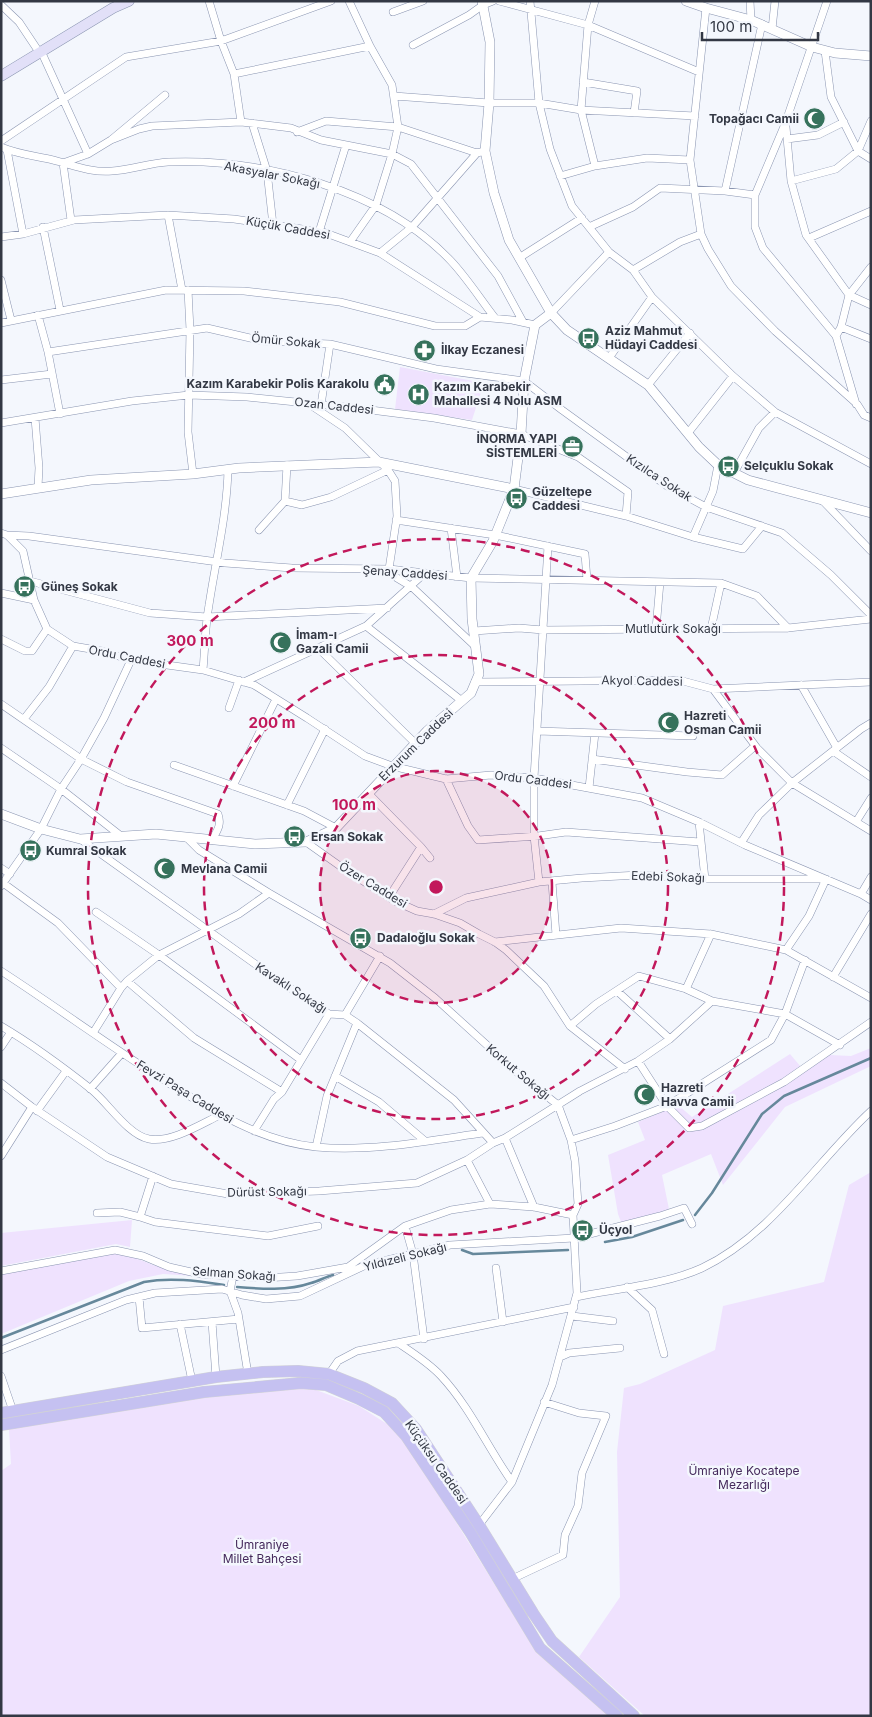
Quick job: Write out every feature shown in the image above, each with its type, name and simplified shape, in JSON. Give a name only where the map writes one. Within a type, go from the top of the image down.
[{"type":"main road","points":[[1,76],[40,51],[128,1]]},
{"type":"main road","name":"Küçüksu Caddesi","points":[[1,1425],[10,1415],[216,1377],[298,1371],[329,1374],[364,1388],[392,1403],[416,1429],[479,1525],[532,1613],[552,1641],[634,1716]]},
{"type":"main road","name":"Küçüksu Caddesi","points":[[10,1415],[204,1392],[300,1383],[326,1385],[359,1399],[384,1412],[406,1436],[470,1532],[540,1648],[617,1716]]},
{"type":"main road","points":[[470,1532],[479,1525]]},
{"type":"street","points":[[209,1],[220,41],[234,74],[241,122]]},
{"type":"street","points":[[1,141],[126,57],[220,41],[331,1]]},
{"type":"street","points":[[349,1],[370,46],[392,85],[398,127],[392,154],[376,205],[350,242]]},
{"type":"street","points":[[392,12],[423,1]]},
{"type":"street","points":[[413,45],[469,15],[483,3],[493,1]]},
{"type":"street","points":[[499,1],[530,5],[588,25],[699,72]]},
{"type":"street","points":[[595,1],[588,25],[581,110],[595,166]]},
{"type":"street","points":[[686,1],[762,24],[812,47],[835,53],[871,56]]},
{"type":"street","points":[[750,1],[751,20]]},
{"type":"street","points":[[772,29],[775,1]]},
{"type":"street","points":[[827,1],[785,124],[755,195],[755,227],[764,248],[836,336],[856,404]]},
{"type":"street","points":[[483,3],[490,42],[489,103],[481,152],[509,240],[551,313],[566,330],[648,385],[699,448],[718,465],[748,480],[871,513]]},
{"type":"street","points":[[530,5],[539,103],[550,149],[572,206],[609,252],[633,270],[652,297],[733,376],[775,412],[871,464]]},
{"type":"street","points":[[1,6],[19,22],[40,51],[88,154]]},
{"type":"street","points":[[706,8],[690,160],[701,234],[731,286],[775,331],[856,404],[864,416],[871,418]]},
{"type":"street","points":[[725,191],[762,24]]},
{"type":"street","points":[[234,74],[370,46]]},
{"type":"street","points":[[825,50],[831,97],[858,151],[871,159]]},
{"type":"street","points":[[583,82],[637,91],[634,113]]},
{"type":"street","points":[[111,140],[165,95]]},
{"type":"street","points":[[394,96],[489,103],[539,103],[581,110],[695,116]]},
{"type":"street","points":[[297,132],[326,121],[398,127],[481,152]]},
{"type":"street","points":[[791,181],[836,169],[858,151],[871,121]]},
{"type":"street","points":[[71,220],[63,163],[88,154],[111,140],[139,128],[241,122],[291,128],[321,140],[392,154],[411,164],[498,276],[523,322]]},
{"type":"street","points":[[787,139],[818,135],[844,122]]},
{"type":"street","points":[[252,123],[267,171],[274,225]]},
{"type":"street","points":[[785,124],[791,181],[806,235],[849,295],[871,305]]},
{"type":"street","points":[[319,232],[346,145]]},
{"type":"street","points":[[4,148],[23,234]]},
{"type":"street","name":"Akasyalar Sokağı","points":[[4,148],[96,172],[166,162],[195,162],[245,167],[312,180],[376,205],[412,227],[452,261],[495,318]]},
{"type":"street","points":[[380,253],[412,227],[437,197],[481,152]]},
{"type":"street","points":[[560,176],[595,166],[647,158],[690,160]]},
{"type":"street","points":[[589,228],[634,207],[660,188],[725,191],[755,195]]},
{"type":"street","points":[[809,238],[871,211]]},
{"type":"street","points":[[168,215],[184,290],[190,330],[188,432],[193,474]]},
{"type":"street","name":"Küçük Caddesi","points":[[1,237],[23,234],[71,220],[168,215],[234,219],[319,232],[380,253],[480,317],[535,324]]},
{"type":"street","points":[[518,258],[582,218]]},
{"type":"street","points":[[44,227],[60,310]]},
{"type":"street","points":[[633,270],[680,242],[701,234]]},
{"type":"street","points":[[471,578],[495,535],[514,489],[521,434],[524,381],[535,324],[551,313],[609,252]]},
{"type":"street","points":[[836,336],[841,327],[849,295],[871,268]]},
{"type":"street","points":[[1,280],[11,320]]},
{"type":"street","points":[[1,322],[166,290],[244,292],[340,302],[435,326],[465,326],[480,317]]},
{"type":"street","points":[[609,358],[652,297]]},
{"type":"street","points":[[38,315],[48,352],[60,414]]},
{"type":"street","points":[[841,327],[871,339]]},
{"type":"street","name":"Ömür Sokak","points":[[48,352],[207,328],[263,341],[330,344],[436,369],[524,381]]},
{"type":"street","points":[[648,385],[690,334]]},
{"type":"street","points":[[321,405],[330,344]]},
{"type":"street","points":[[1,380],[52,374]]},
{"type":"street","points":[[688,433],[733,376]]},
{"type":"street","name":"Kızılca Sokak","points":[[524,381],[667,486],[706,507],[782,533],[831,575],[871,615]]},
{"type":"street","name":"Ozan Caddesi","points":[[1,423],[132,401],[189,395],[248,397],[434,418],[521,434],[578,457],[628,492],[626,516]]},
{"type":"street","points":[[308,403],[345,428],[388,470],[395,481],[396,520],[389,569],[397,578],[412,586],[476,647]]},
{"type":"street","points":[[734,473],[759,428],[775,412]]},
{"type":"street","points":[[35,418],[39,468],[38,487]]},
{"type":"street","points":[[1,494],[91,480],[193,474],[228,469],[287,465],[378,462],[514,489],[626,516],[693,537],[743,549],[762,526]]},
{"type":"street","points":[[259,530],[284,501],[287,465]]},
{"type":"street","points":[[693,537],[713,492],[718,465]]},
{"type":"street","points":[[203,670],[208,617],[227,498],[228,469]]},
{"type":"street","points":[[284,501],[302,505],[331,497],[388,470]]},
{"type":"street","points":[[823,501],[871,551]]},
{"type":"street","points":[[396,520],[495,535],[585,554],[586,580]]},
{"type":"street","points":[[451,528],[457,577]]},
{"type":"street","points":[[1,639],[24,651],[32,651],[47,629],[34,600],[22,551],[4,534]]},
{"type":"street","name":"Şenay Caddesi","points":[[4,534],[218,561],[292,568],[389,569],[471,578],[721,583],[757,596],[788,628]]},
{"type":"street","points":[[539,882],[534,836],[534,778],[548,546]]},
{"type":"street","points":[[229,708],[242,681],[366,626],[425,573]]},
{"type":"street","name":"Erzurum Caddesi","points":[[1,814],[40,829],[80,838],[156,834],[255,844],[306,842],[336,828],[415,743],[471,693],[479,674],[471,578]]},
{"type":"street","points":[[30,581],[150,613],[208,617],[387,608]]},
{"type":"street","points":[[656,629],[660,582]]},
{"type":"street","points":[[711,629],[721,583]]},
{"type":"street","points":[[1,593],[34,600]]},
{"type":"street","name":"Mutlutürk Sokağı","points":[[474,631],[519,628],[543,630],[788,628],[871,619]]},
{"type":"street","points":[[366,626],[462,701]]},
{"type":"street","name":"Ordu Caddesi","points":[[47,629],[73,646],[102,651],[131,660],[203,670],[254,685],[365,756],[392,766],[446,779],[491,775],[534,778],[642,798],[700,822],[741,843],[871,900]]},
{"type":"street","points":[[24,719],[48,686],[73,646]]},
{"type":"street","points":[[318,648],[415,743]]},
{"type":"street","points":[[121,988],[58,923],[2,885],[40,829],[61,789],[81,759],[104,718],[131,660]]},
{"type":"street","name":"Akyol Caddesi","points":[[475,682],[679,680],[713,689],[871,682]]},
{"type":"street","points":[[801,685],[835,749],[871,777]]},
{"type":"street","points":[[713,689],[755,746],[792,783],[871,831]]},
{"type":"street","points":[[233,786],[276,699]]},
{"type":"street","points":[[1,704],[81,759],[128,782],[218,814],[220,820],[219,827],[212,840]]},
{"type":"street","points":[[741,843],[759,815],[792,783],[871,723]]},
{"type":"street","points":[[286,805],[325,729]]},
{"type":"street","points":[[537,731],[693,736]]},
{"type":"street","points":[[589,788],[595,733]]},
{"type":"street","points":[[592,759],[722,775],[755,746]]},
{"type":"street","points":[[1,748],[61,789],[121,836]]},
{"type":"street","points":[[174,765],[304,811],[336,828]]},
{"type":"street","points":[[446,779],[468,826],[478,840],[566,832],[700,842]]},
{"type":"street","points":[[368,793],[430,858]]},
{"type":"street","points":[[856,822],[871,798]]},
{"type":"street","points":[[700,822],[700,842],[705,879]]},
{"type":"street","name":"Korkut Sokağı","points":[[186,837],[199,850],[269,893],[380,956],[435,998],[520,1075],[558,1105],[571,1140],[575,1161],[578,1204],[574,1215],[576,1297],[560,1357],[512,1482],[479,1525]]},
{"type":"street","name":"Kavaklı Sokağı","points":[[80,838],[208,931],[329,1014],[345,1015]]},
{"type":"street","name":"Özer Caddesi","points":[[306,842],[347,871],[389,897],[418,911],[460,922],[495,942],[544,986],[570,1026],[625,1069]]},
{"type":"street","points":[[389,897],[421,847]]},
{"type":"street","points":[[1,868],[10,874]]},
{"type":"street","name":"Edebi Sokağı","points":[[434,914],[466,898],[539,882],[639,875],[705,879],[826,879]]},
{"type":"street","points":[[861,894],[871,877]]},
{"type":"street","points":[[786,950],[809,916],[826,879]]},
{"type":"street","points":[[552,882],[556,935]]},
{"type":"street","points":[[93,1033],[121,988],[159,955],[208,931],[269,893]]},
{"type":"street","points":[[96,912],[159,955],[301,1060]]},
{"type":"street","points":[[833,977],[871,914]]},
{"type":"street","points":[[495,942],[621,928],[711,934],[786,950],[871,998]]},
{"type":"street","points":[[686,989],[711,934]]},
{"type":"street","points":[[380,956],[345,1015],[454,1100],[492,1143]]},
{"type":"street","points":[[571,1140],[667,1106],[771,1040],[785,1014],[805,960]]},
{"type":"street","name":"Fevzi Paşa Caddesi","points":[[1,971],[122,1053],[220,1115],[254,1131],[285,1141],[316,1146],[404,1145],[482,1132]]},
{"type":"street","points":[[570,1026],[596,1004],[639,976],[686,989],[712,1001],[785,1014],[840,1045]]},
{"type":"street","points":[[127,981],[194,1038],[282,1092]]},
{"type":"street","points":[[617,991],[670,1039]]},
{"type":"street","name":"Dürüst Sokağı","points":[[1,1083],[35,1109],[107,1157],[171,1184],[228,1194],[319,1191],[417,1183],[467,1160],[580,1091],[638,1061],[670,1039],[712,1001]]},
{"type":"street","points":[[254,1131],[274,1099],[282,1092],[329,1014]]},
{"type":"street","points":[[638,1061],[667,1106],[689,1128],[702,1126],[784,1082],[871,1022]]},
{"type":"street","points":[[316,1146],[327,1096],[357,1023]]},
{"type":"street","points":[[1,1026],[34,1046],[90,1089],[135,1132],[149,1139],[177,1136],[220,1115]]},
{"type":"street","points":[[1,1047],[11,1032]]},
{"type":"street","points":[[90,1089],[122,1053]]},
{"type":"street","points":[[1,1156],[35,1109],[66,1071]]},
{"type":"street","points":[[335,1076],[379,1102],[425,1141]]},
{"type":"street","points":[[576,1297],[676,1278],[702,1268],[749,1237],[801,1188],[858,1123],[871,1111]]},
{"type":"street","points":[[505,1138],[534,1208]]},
{"type":"street","points":[[467,1160],[490,1204]]},
{"type":"street","points":[[140,1218],[153,1176]]},
{"type":"street","name":"Selman Sokağı","points":[[1,1271],[115,1250],[143,1256],[156,1262],[200,1274],[265,1278],[297,1276],[348,1267],[405,1226],[450,1210],[490,1204],[534,1208],[574,1215]]},
{"type":"street","name":"Yıldızeli Sokağı","points":[[1,1350],[126,1300],[155,1293],[222,1289],[266,1299],[300,1296],[366,1266],[450,1245],[574,1238],[684,1208],[692,1224]]},
{"type":"street","points":[[97,1213],[120,1212],[155,1222],[268,1236],[318,1226]]},
{"type":"street","points":[[405,1226],[413,1254],[424,1338]]},
{"type":"street","points":[[496,1268],[503,1322]]},
{"type":"street","points":[[233,1276],[230,1291],[239,1319],[248,1374]]},
{"type":"street","points":[[626,1287],[652,1310],[664,1354]]},
{"type":"street","points":[[139,1296],[142,1328],[239,1319]]},
{"type":"street","points":[[329,1374],[338,1361],[357,1351],[574,1307]]},
{"type":"street","points":[[572,1316],[613,1320]]},
{"type":"street","points":[[212,1322],[216,1377]]},
{"type":"street","points":[[180,1324],[192,1381]]},
{"type":"street","points":[[398,1343],[420,1357],[441,1376],[467,1411],[495,1458],[512,1482]]},
{"type":"street","points":[[560,1357],[569,1353],[620,1348]]},
{"type":"street","points":[[1,1376],[10,1415]]},
{"type":"street","points":[[512,1579],[563,1555],[565,1535],[578,1506],[582,1474],[606,1416],[579,1413],[544,1402]]},
{"type":"green space","points":[[400,367],[484,383],[472,420],[395,409]]},
{"type":"green space","points":[[871,1048],[871,1066],[785,1107],[723,1185],[711,1154],[662,1175],[669,1209],[623,1227],[618,1214],[608,1155],[645,1140],[638,1122],[678,1105],[692,1117],[790,1054],[801,1067],[830,1055],[851,1056]]},
{"type":"green space","name":"Ümraniye Kocatepe Mezarlığı","points":[[871,1172],[871,1716],[645,1716],[579,1657],[620,1597],[617,1452],[624,1388],[640,1384],[715,1350],[723,1306],[824,1282],[849,1185]]},
{"type":"green space","points":[[132,1220],[130,1247],[116,1244],[1,1266],[1,1233]]},
{"type":"green space","points":[[115,1253],[126,1254],[153,1265],[194,1274],[194,1276],[163,1274],[129,1281],[1,1334],[1,1274]]},
{"type":"green space","name":"Ümraniye Millet Bahçesi","points":[[308,1387],[359,1406],[401,1433],[537,1653],[609,1716],[1,1716],[1,1471],[11,1464],[9,1429],[199,1394]]},
{"type":"waterway","points":[[695,1215],[712,1193],[762,1114],[784,1096],[871,1058]]},
{"type":"waterway","points":[[605,1242],[632,1237],[683,1220]]},
{"type":"waterway","points":[[462,1250],[473,1254],[568,1250]]},
{"type":"waterway","points":[[237,1287],[265,1289],[302,1286],[333,1275]]},
{"type":"waterway","points":[[1,1338],[144,1282],[174,1280],[224,1285]]},
{"type":"place","name":"Topağacı Camii","points":[[815,119]]},
{"type":"place","name":"Aziz Mahmut Hüdayi Caddesi","points":[[589,338]]},
{"type":"place","name":"İlkay Eczanesi","points":[[425,350]]},
{"type":"place","name":"Kazım Karabekir Polis Karakolu","points":[[385,384]]},
{"type":"place","name":"Kazım Karabekir Mahallesi 4 Nolu ASM","points":[[418,394]]},
{"type":"place","name":"İNORMA YAPI SİSTEMLERİ","points":[[573,446]]},
{"type":"place","name":"Selçuklu Sokak","points":[[728,466]]},
{"type":"place","name":"Güzeltepe Caddesi","points":[[516,499]]},
{"type":"place","name":"Güneş Sokak","points":[[25,587]]},
{"type":"place","name":"İmam-ı Gazali Camii","points":[[280,642]]},
{"type":"place","name":"Hazreti Osman Camii","points":[[668,723]]},
{"type":"place","name":"Ersan Sokak","points":[[295,837]]},
{"type":"place","name":"Kumral Sokak","points":[[30,851]]},
{"type":"place","name":"Mevlana Camii","points":[[165,869]]},
{"type":"place","name":"Dadaloğlu Sokak","points":[[361,938]]},
{"type":"place","name":"Hazreti Havva Camii","points":[[645,1095]]},
{"type":"place","name":"Üçyol","points":[[583,1230]]}]
